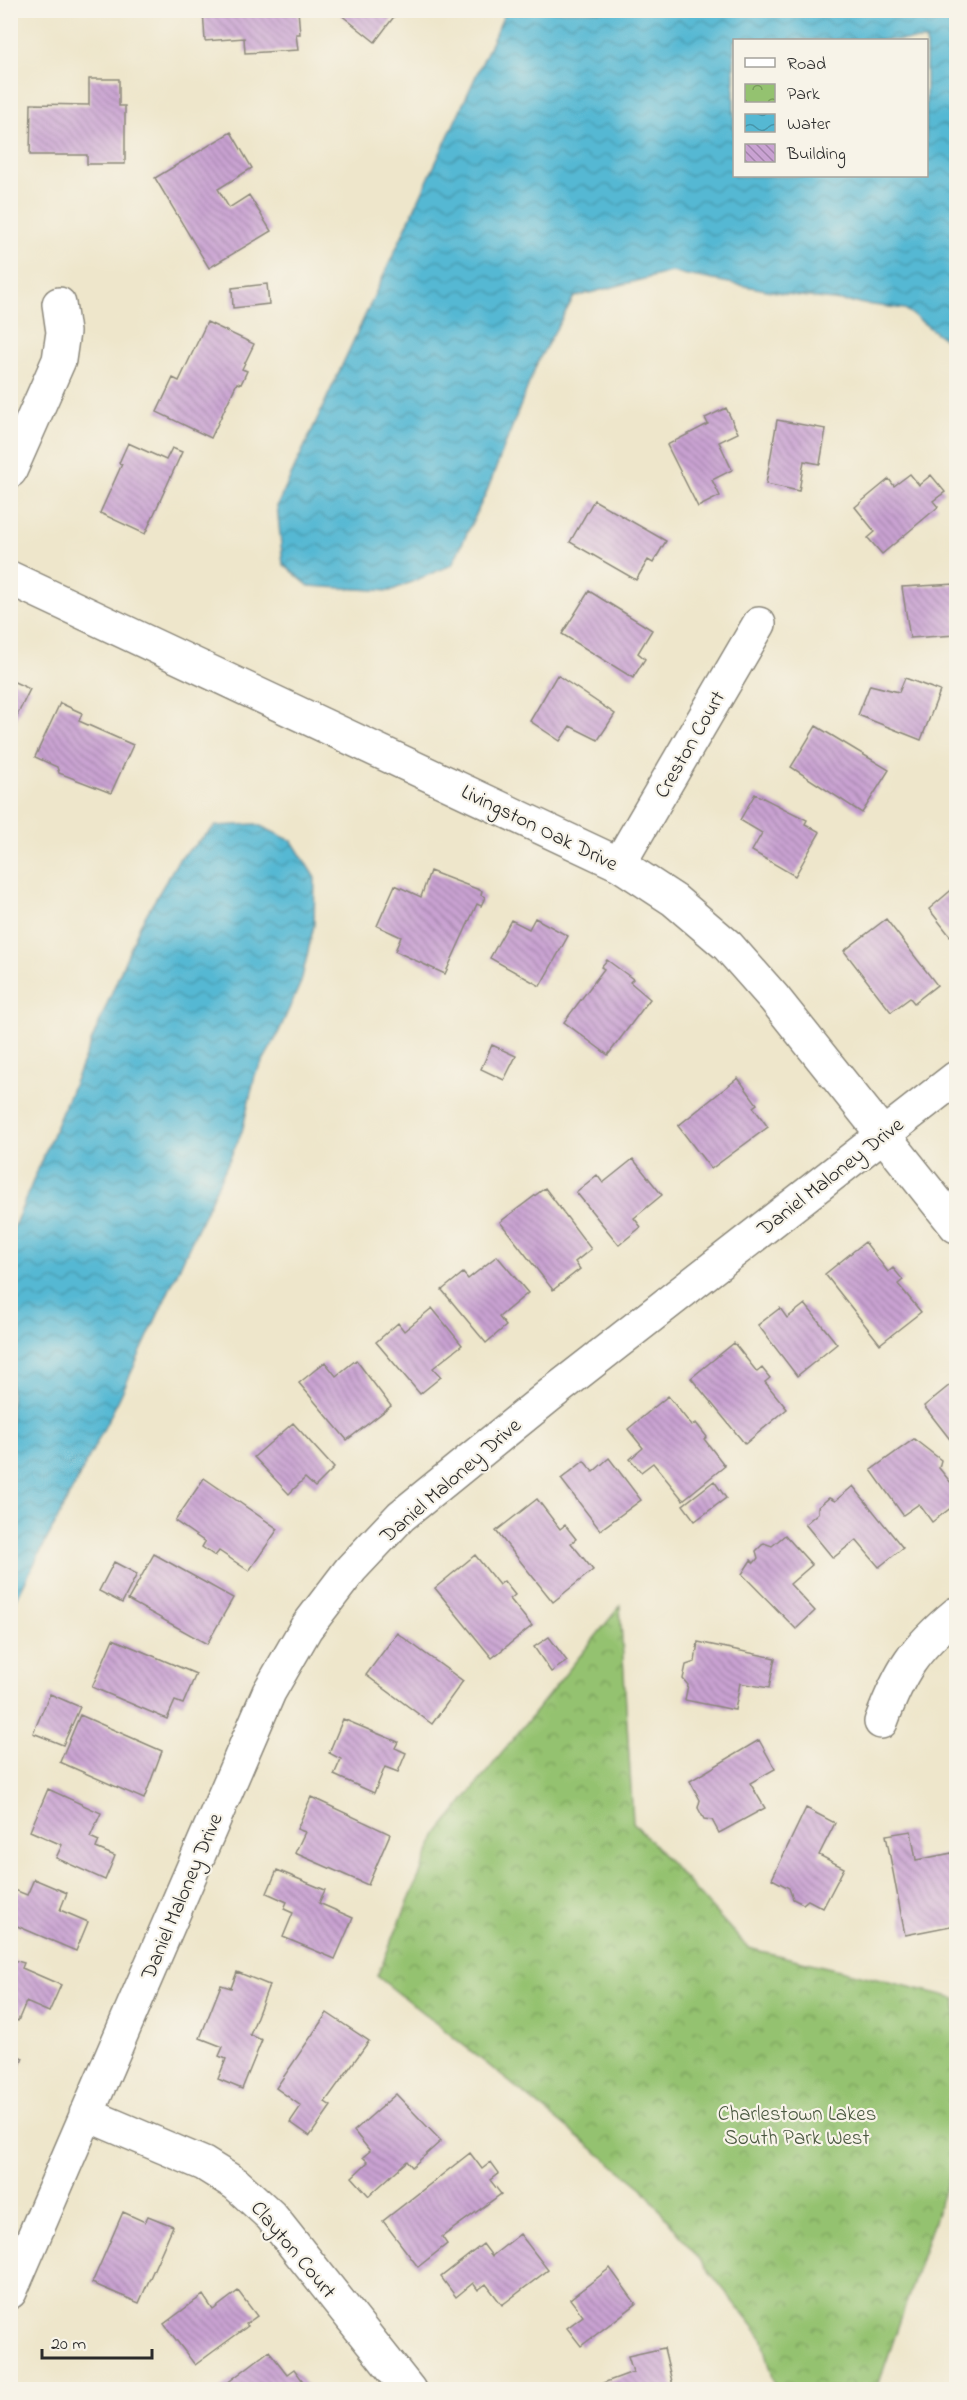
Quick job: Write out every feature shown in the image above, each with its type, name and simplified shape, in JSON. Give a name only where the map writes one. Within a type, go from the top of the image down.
[{"type":"street","points":[[10,471],[58,360],[63,332],[60,304]]},
{"type":"street","name":"Livingston Oak Drive","points":[[10,578],[619,864],[674,900],[728,946],[774,998],[957,1226]]},
{"type":"street","name":"Creston Court","points":[[619,864],[759,624]]},
{"type":"street","name":"Daniel Maloney Drive","points":[[10,2292],[269,1692],[306,1628],[351,1569],[401,1516],[550,1395],[957,1078]]},
{"type":"street","points":[[881,1722],[895,1684],[917,1651],[957,1614]]},
{"type":"street","name":"Clayton Court","points":[[86,2114],[204,2164],[236,2184],[271,2216],[409,2390]]},
{"type":"green space","name":"Charlestown Lakes South Park West","points":[[620,1606],[633,1822],[748,1948],[956,1998],[956,2156],[877,2389],[776,2389],[762,2337],[642,2188],[377,1976],[437,1834]]},
{"type":"water","points":[[506,11],[956,11],[956,348],[905,309],[793,295],[671,272],[574,297],[537,363],[487,491],[452,565],[390,591],[309,586],[283,564],[277,506]]},
{"type":"water","points":[[256,824],[292,841],[315,878],[314,925],[301,982],[276,1038],[255,1075],[242,1132],[119,1399],[11,1609],[11,1234],[140,925],[179,859],[216,826]]},
{"type":"building","points":[[203,10],[298,10],[300,34],[296,34],[298,50],[245,53],[244,38],[205,41]]},
{"type":"building","points":[[335,10],[399,10],[375,42]]},
{"type":"building","points":[[89,79],[119,79],[119,106],[125,106],[125,164],[87,164],[87,155],[30,155],[31,104],[89,105]]},
{"type":"building","points":[[231,132],[252,168],[218,189],[229,208],[249,195],[271,231],[209,268],[155,178]]},
{"type":"building","points":[[267,284],[269,304],[233,308],[232,288]]},
{"type":"building","points":[[207,322],[254,344],[242,369],[247,371],[241,384],[237,383],[211,438],[157,412],[173,378],[179,381]]},
{"type":"building","points":[[726,408],[738,433],[719,442],[732,470],[712,480],[720,496],[698,507],[667,445],[708,424],[705,418]]},
{"type":"building","points":[[777,420],[826,429],[820,464],[804,461],[799,491],[766,484]]},
{"type":"building","points":[[128,443],[166,460],[172,448],[182,452],[145,534],[100,513],[122,464],[119,463]]},
{"type":"building","points":[[910,474],[919,485],[931,475],[945,492],[933,501],[938,507],[882,554],[868,538],[875,532],[855,507],[889,479],[894,486]]},
{"type":"building","points":[[594,500],[666,541],[653,563],[648,560],[636,580],[570,542]]},
{"type":"building","points":[[956,584],[956,635],[910,638],[902,587]]},
{"type":"building","points":[[589,591],[652,630],[638,653],[645,659],[633,678],[562,634]]},
{"type":"building","points":[[557,675],[615,714],[598,740],[570,726],[560,741],[530,721]]},
{"type":"building","points":[[905,678],[940,691],[921,740],[858,715],[870,685],[899,692]]},
{"type":"building","points":[[10,680],[30,689],[10,730]]},
{"type":"building","points":[[60,703],[82,713],[79,721],[133,745],[111,793],[59,773],[57,767],[35,757]]},
{"type":"building","points":[[816,726],[889,770],[862,813],[791,767]]},
{"type":"building","points":[[755,794],[807,820],[805,824],[820,832],[795,876],[752,851],[762,833],[740,820]]},
{"type":"building","points":[[430,871],[482,891],[481,895],[485,897],[481,906],[477,904],[445,974],[395,951],[401,937],[377,926],[395,885],[421,897]]},
{"type":"building","points":[[956,886],[956,931],[950,936],[929,909]]},
{"type":"building","points":[[535,918],[568,936],[540,986],[490,958],[511,920],[529,929]]},
{"type":"building","points":[[886,919],[937,985],[914,1003],[910,998],[891,1012],[844,951]]},
{"type":"building","points":[[607,960],[633,979],[630,982],[650,999],[608,1055],[564,1022],[604,969],[601,967]]},
{"type":"building","points":[[492,1045],[516,1056],[504,1080],[481,1069]]},
{"type":"building","points":[[738,1078],[757,1104],[753,1107],[768,1127],[711,1169],[678,1126]]},
{"type":"building","points":[[633,1159],[662,1195],[634,1218],[641,1227],[619,1245],[576,1192],[597,1175],[603,1183]]},
{"type":"building","points":[[545,1188],[591,1249],[575,1262],[580,1269],[553,1290],[500,1222]]},
{"type":"building","points":[[865,1242],[888,1272],[893,1268],[903,1280],[898,1284],[921,1312],[880,1344],[825,1274]]},
{"type":"building","points":[[497,1256],[528,1293],[499,1317],[506,1326],[486,1343],[442,1290],[463,1273],[468,1279]]},
{"type":"building","points":[[805,1304],[837,1344],[797,1376],[758,1325],[780,1308],[787,1318]]},
{"type":"building","points":[[432,1308],[462,1345],[433,1368],[441,1377],[420,1394],[376,1342],[398,1323],[404,1331]]},
{"type":"building","points":[[734,1343],[757,1372],[762,1368],[770,1378],[765,1382],[787,1409],[745,1444],[691,1378]]},
{"type":"building","points":[[356,1360],[391,1406],[347,1440],[299,1383],[325,1362],[336,1376]]},
{"type":"building","points":[[956,1380],[956,1447],[924,1406]]},
{"type":"building","points":[[668,1396],[692,1426],[696,1423],[707,1437],[704,1439],[725,1466],[683,1500],[653,1463],[641,1472],[630,1459],[643,1448],[628,1429]]},
{"type":"building","points":[[293,1423],[334,1468],[315,1487],[305,1478],[289,1494],[254,1457]]},
{"type":"building","points":[[914,1439],[941,1460],[939,1468],[956,1489],[956,1504],[932,1522],[919,1504],[903,1515],[871,1470]]},
{"type":"building","points":[[609,1458],[641,1500],[600,1530],[561,1479],[584,1461],[593,1472]]},
{"type":"building","points":[[204,1478],[278,1529],[249,1571],[219,1551],[215,1556],[202,1547],[205,1542],[175,1521]]},
{"type":"building","points":[[714,1481],[726,1498],[695,1521],[683,1505]]},
{"type":"building","points":[[853,1486],[903,1548],[879,1567],[856,1540],[833,1558],[805,1524],[818,1513],[818,1507],[829,1498],[835,1501]]},
{"type":"building","points":[[537,1499],[560,1529],[565,1525],[576,1539],[571,1543],[593,1570],[553,1602],[496,1531]]},
{"type":"building","points":[[785,1535],[812,1565],[790,1584],[815,1611],[796,1629],[742,1574],[751,1560],[754,1563],[758,1558],[756,1551],[764,1543],[772,1546]]},
{"type":"building","points":[[154,1554],[233,1598],[207,1644],[128,1600]]},
{"type":"building","points":[[475,1555],[499,1585],[504,1581],[515,1595],[510,1599],[532,1626],[492,1658],[435,1588]]},
{"type":"building","points":[[114,1562],[137,1574],[122,1603],[99,1591]]},
{"type":"building","points":[[397,1633],[463,1681],[432,1724],[366,1675]]},
{"type":"building","points":[[549,1637],[567,1661],[551,1672],[534,1647]]},
{"type":"building","points":[[113,1639],[196,1674],[183,1704],[175,1701],[167,1719],[92,1687]]},
{"type":"building","points":[[698,1642],[775,1658],[769,1688],[740,1683],[735,1710],[685,1700],[688,1685],[683,1679],[686,1665],[695,1662]]},
{"type":"building","points":[[50,1694],[80,1707],[63,1745],[33,1733]]},
{"type":"building","points":[[80,1715],[162,1751],[144,1799],[60,1762]]},
{"type":"building","points":[[343,1719],[398,1742],[395,1748],[406,1753],[398,1772],[385,1767],[374,1793],[334,1775],[341,1759],[329,1753]]},
{"type":"building","points":[[759,1740],[775,1769],[750,1783],[765,1808],[719,1833],[712,1820],[704,1819],[698,1808],[700,1800],[690,1781]]},
{"type":"building","points":[[48,1789],[101,1813],[90,1837],[99,1841],[96,1848],[115,1856],[105,1880],[56,1858],[62,1845],[30,1831]]},
{"type":"building","points":[[311,1797],[390,1834],[368,1885],[295,1853],[305,1832],[297,1829]]},
{"type":"building","points":[[806,1808],[835,1823],[819,1855],[844,1868],[823,1908],[808,1900],[803,1904],[793,1899],[789,1888],[772,1879]]},
{"type":"building","points":[[911,1831],[916,1860],[952,1853],[956,1874],[956,1925],[905,1935],[886,1835]]},
{"type":"building","points":[[277,1870],[325,1890],[319,1903],[353,1918],[335,1959],[283,1937],[293,1913],[284,1909],[287,1902],[267,1893]]},
{"type":"building","points":[[34,1879],[67,1893],[60,1910],[88,1922],[76,1951],[10,1923],[10,1888],[27,1895]]},
{"type":"building","points":[[10,1959],[24,1963],[22,1968],[61,1985],[49,2012],[26,2002],[18,2021],[10,2017]]},
{"type":"building","points":[[237,1972],[269,1985],[250,2035],[262,2040],[242,2089],[218,2079],[226,2059],[219,2056],[223,2047],[200,2038],[221,1985],[231,1988]]},
{"type":"building","points":[[327,2013],[369,2041],[325,2102],[331,2106],[310,2136],[290,2122],[301,2106],[276,2088]]},
{"type":"building","points":[[10,2053],[23,2058],[11,2088],[10,2088]]},
{"type":"building","points":[[396,2094],[441,2141],[412,2167],[407,2161],[369,2196],[352,2177],[368,2162],[363,2157],[370,2151],[354,2131]]},
{"type":"building","points":[[470,2153],[482,2169],[491,2162],[499,2173],[490,2180],[501,2194],[442,2237],[447,2244],[418,2267],[383,2221]]},
{"type":"building","points":[[123,2212],[145,2222],[148,2216],[173,2226],[139,2303],[92,2283]]},
{"type":"building","points":[[520,2234],[548,2270],[502,2305],[486,2284],[478,2290],[473,2283],[456,2297],[441,2277],[483,2244],[492,2256]]},
{"type":"building","points":[[610,2268],[636,2304],[581,2346],[567,2328],[583,2316],[570,2299]]},
{"type":"building","points":[[238,2291],[257,2316],[246,2324],[248,2326],[195,2365],[164,2324],[203,2295],[213,2310]]},
{"type":"building","points":[[664,2348],[674,2390],[604,2390],[603,2383],[633,2372],[628,2356]]},
{"type":"building","points":[[269,2351],[287,2374],[294,2369],[308,2388],[305,2390],[218,2390]]}]
